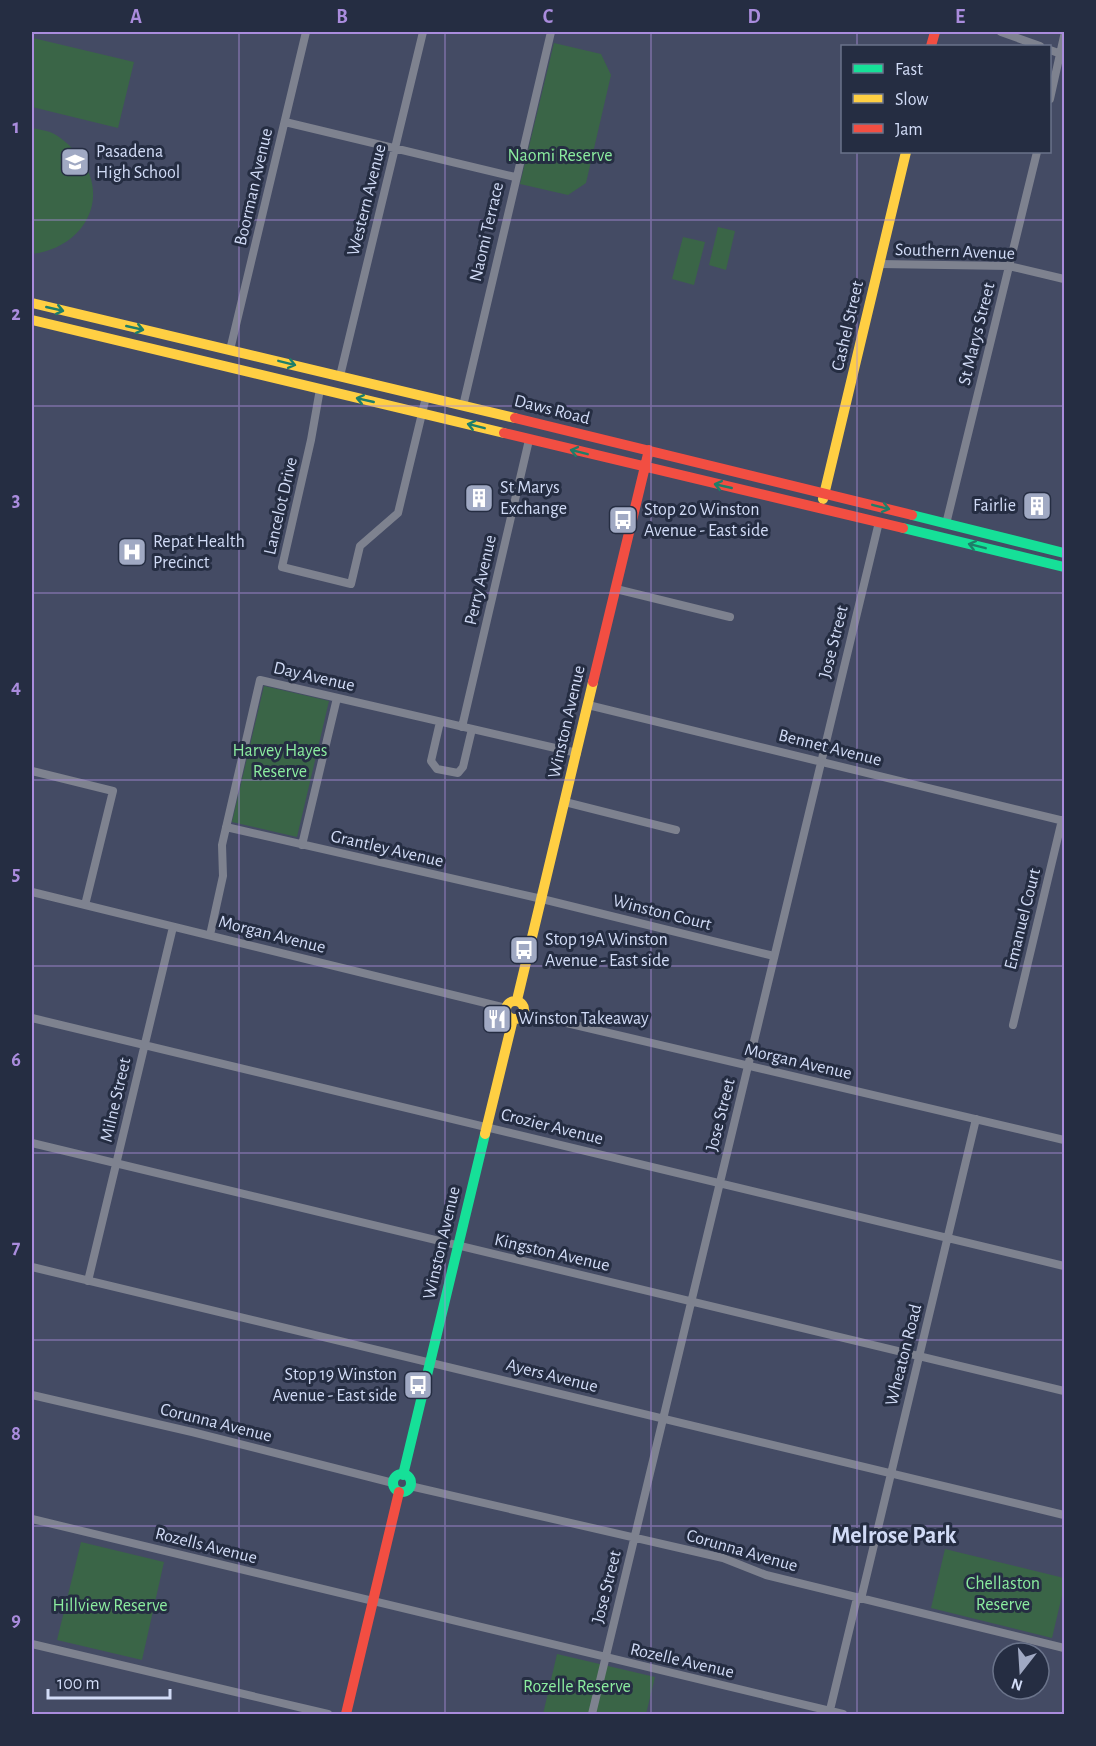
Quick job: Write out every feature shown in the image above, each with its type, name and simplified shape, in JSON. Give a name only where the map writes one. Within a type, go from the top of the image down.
[{"type":"main road","name":"Cashel Street","points":[[821,508],[906,153]]},
{"type":"main road","name":"Daws Road","points":[[32,303],[649,450],[1065,553]]},
{"type":"main road","points":[[67,328],[78,314]]},
{"type":"main road","points":[[78,314],[84,332]]},
{"type":"main road","name":"Daws Road","points":[[32,320],[1065,567]]},
{"type":"main road","points":[[206,362],[231,350],[236,360],[253,373]]},
{"type":"main road","name":"Winston Avenue","points":[[517,1000],[649,450]]},
{"type":"main road","points":[[517,1000],[524,1006],[524,1013],[520,1018],[513,1019],[507,1015],[506,1008],[509,1002],[517,1000]]},
{"type":"main road","name":"Winston Avenue","points":[[404,1475],[513,1019]]},
{"type":"main road","points":[[346,1714],[373,1603],[396,1488],[395,1477],[404,1475],[409,1479],[410,1486],[406,1491],[396,1488]]},
{"type":"street","name":"Boorman Avenue","points":[[231,350],[306,32]]},
{"type":"street","name":"Western Avenue","points":[[340,376],[423,32]]},
{"type":"street","name":"Naomi Terrace","points":[[463,406],[515,177],[551,32]]},
{"type":"street","points":[[1001,32],[1037,45]]},
{"type":"street","points":[[1051,95],[1065,36]]},
{"type":"street","points":[[285,122],[515,177]]},
{"type":"street","name":"St Marys Street","points":[[946,524],[1037,153]]},
{"type":"street","name":"Southern Avenue","points":[[879,264],[1009,266],[1065,279]]},
{"type":"street","name":"Lancelot Drive","points":[[320,389],[311,440],[282,567],[351,584],[360,546],[398,513],[426,397]]},
{"type":"street","name":"Perry Avenue","points":[[462,727],[529,440]]},
{"type":"street","name":"Jose Street","points":[[592,1714],[879,522]]},
{"type":"street","points":[[616,589],[730,617]]},
{"type":"street","name":"Day Avenue","points":[[210,935],[223,876],[222,845],[260,680],[577,753]]},
{"type":"street","points":[[302,845],[337,698]]},
{"type":"street","name":"Bennet Avenue","points":[[588,705],[1063,820]]},
{"type":"street","points":[[440,722],[431,761],[437,769],[458,773],[463,767],[472,729]]},
{"type":"street","points":[[32,771],[113,791],[86,905]]},
{"type":"street","points":[[565,802],[676,830]]},
{"type":"street","name":"Emanuel Court","points":[[1013,1025],[1063,820]]},
{"type":"street","name":"Grantley Avenue","points":[[226,827],[542,899]]},
{"type":"street","name":"Morgan Avenue","points":[[32,892],[506,1008]]},
{"type":"street","name":"Winston Court","points":[[542,899],[774,956]]},
{"type":"street","name":"Milne Street","points":[[88,1281],[173,927]]},
{"type":"street","name":"Morgan Avenue","points":[[524,1013],[1065,1140]]},
{"type":"street","name":"Crozier Avenue","points":[[32,1018],[1065,1266]]},
{"type":"street","name":"Wheaton Road","points":[[829,1713],[891,1473],[976,1119]]},
{"type":"street","name":"Kingston Avenue","points":[[32,1143],[1065,1391]]},
{"type":"street","name":"Ayers Avenue","points":[[32,1267],[1065,1515]]},
{"type":"street","name":"Corunna Avenue","points":[[32,1395],[204,1435],[396,1488]]},
{"type":"street","name":"Corunna Avenue","points":[[410,1486],[723,1558],[766,1575],[1065,1648]]},
{"type":"street","name":"Rozells Avenue","points":[[32,1520],[373,1603]]},
{"type":"street","name":"Rozelle Avenue","points":[[373,1603],[829,1713],[843,1714]]},
{"type":"street","points":[[32,1644],[328,1714]]},
{"type":"green space","points":[[33,38],[134,62],[118,128],[32,107]]},
{"type":"green space","name":"Naomi Reserve","points":[[554,43],[601,54],[611,75],[586,183],[568,195],[520,184]]},
{"type":"green space","points":[[32,128],[50,132],[69,145],[88,171],[93,188],[92,204],[87,218],[78,231],[66,242],[50,250],[32,254]]},
{"type":"green space","points":[[718,227],[735,231],[726,270],[709,265]]},
{"type":"green space","points":[[683,237],[705,242],[694,285],[672,279]]},
{"type":"green space","name":"Harvey Hayes Reserve","points":[[264,686],[329,701],[297,837],[232,822]]},
{"type":"green space","name":"Hillview Reserve","points":[[81,1542],[164,1562],[142,1660],[57,1640]]},
{"type":"green space","name":"Chellaston Reserve","points":[[945,1549],[1064,1578],[1052,1638],[931,1608]]},
{"type":"green space","name":"Rozelle Reserve","points":[[557,1654],[655,1677],[646,1714],[543,1714]]},
{"type":"traffic: fast","points":[[912,515],[1064,553]]},
{"type":"traffic: fast","points":[[903,528],[1064,567]]},
{"type":"traffic: fast","points":[[403,1475],[485,1134]]},
{"type":"traffic: fast","points":[[402,1474],[408,1477],[411,1483],[408,1489],[402,1492],[396,1489],[393,1483],[396,1477],[402,1474]]},
{"type":"traffic: slow","points":[[823,499],[906,153]]},
{"type":"traffic: slow","points":[[32,303],[515,418]]},
{"type":"traffic: slow","points":[[32,320],[504,433]]},
{"type":"traffic: slow","points":[[517,1000],[593,682]]},
{"type":"traffic: slow","points":[[511,1001],[519,1001],[524,1006],[524,1010],[522,1017],[511,1019],[506,1014],[506,1006],[511,1001]]},
{"type":"traffic: slow","points":[[485,1134],[513,1019]]},
{"type":"traffic: jam","points":[[931,45],[935,32]]},
{"type":"traffic: jam","points":[[515,418],[912,515]]},
{"type":"traffic: jam","points":[[504,433],[903,528]]},
{"type":"traffic: jam","points":[[593,682],[649,450]]},
{"type":"traffic: jam","points":[[346,1714],[399,1492]]},
{"type":"place","name":"Pasadena High School","points":[[75,162]]},
{"type":"place","name":"St Marys Exchange","points":[[479,498]]},
{"type":"place","name":"Fairlie","points":[[1037,506]]},
{"type":"place","name":"Stop 20 Winston Avenue - East side","points":[[623,520]]},
{"type":"place","name":"Repat Health Precinct","points":[[132,552]]},
{"type":"place","name":"Stop 19A Winston Avenue - East side","points":[[524,950]]},
{"type":"place","name":"Winston Takeaway","points":[[497,1019]]},
{"type":"place","name":"Stop 19 Winston Avenue - East side","points":[[418,1385]]},
{"type":"district","name":"Melrose Park","points":[[894,1536]]}]
